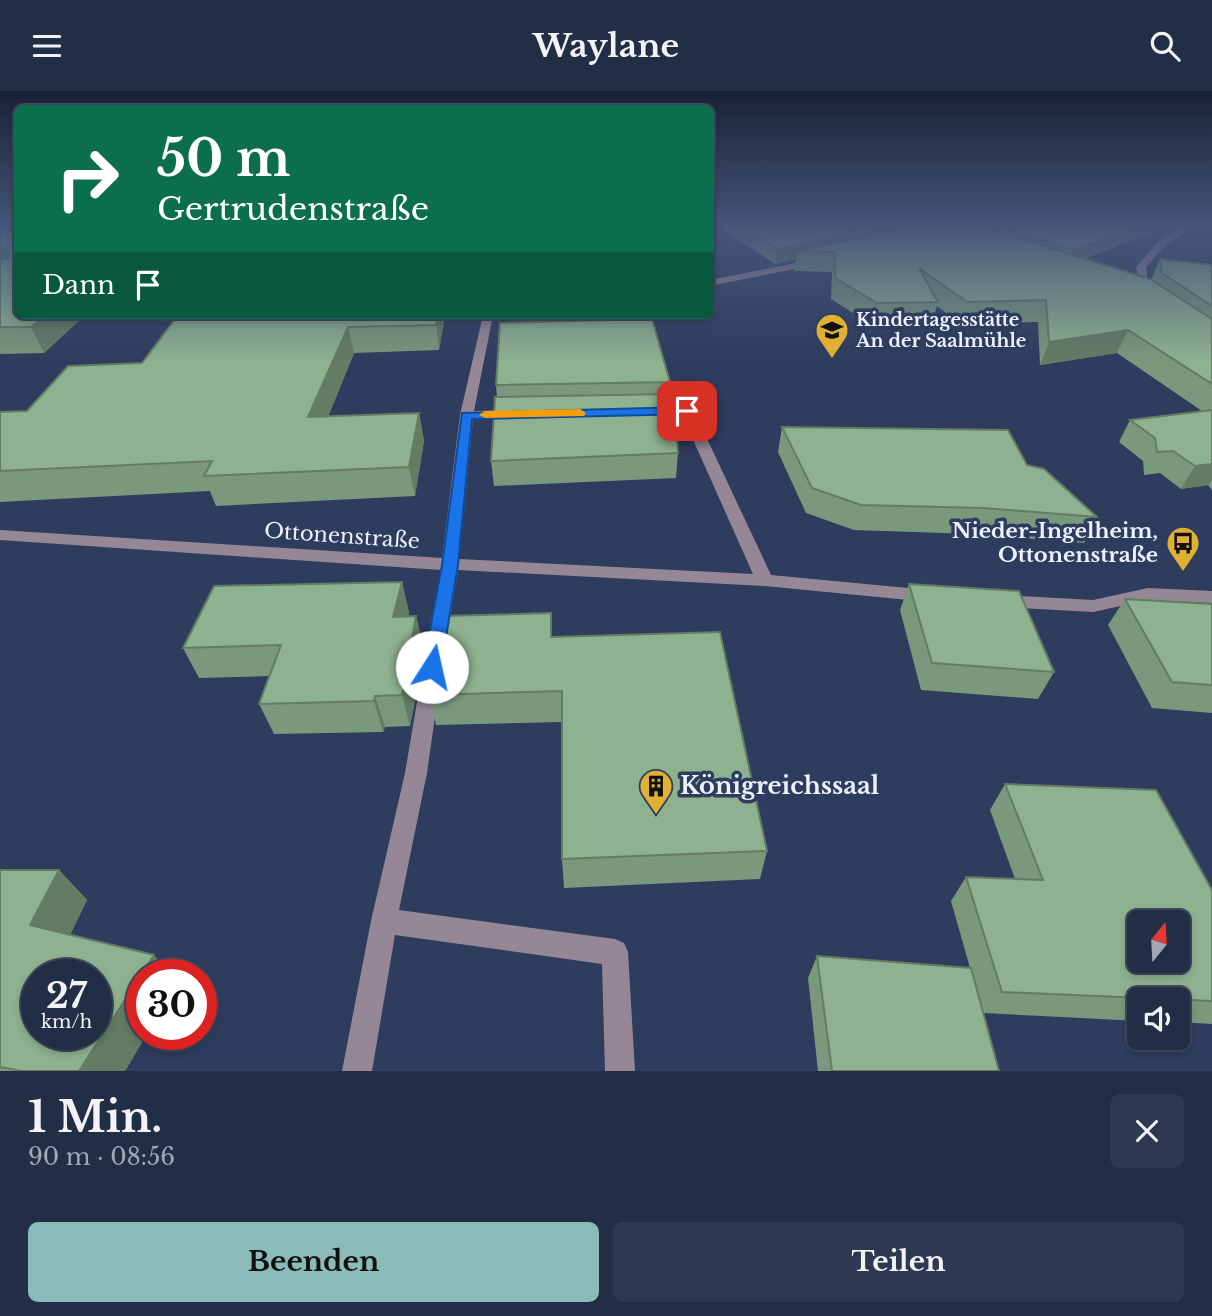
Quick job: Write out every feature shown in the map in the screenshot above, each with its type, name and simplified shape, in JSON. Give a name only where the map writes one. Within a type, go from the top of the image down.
[{"type":"street","points":[[714,282],[765,272]]},
{"type":"street","points":[[1142,272],[1145,296]]},
{"type":"street","points":[[1133,292],[1156,304]]},
{"type":"street","points":[[432,667],[450,565],[467,415],[487,319]]},
{"type":"street","points":[[632,412],[687,411],[765,580]]},
{"type":"street","points":[[467,415],[535,414]]},
{"type":"street","name":"Ottonenstraße","points":[[0,535],[450,565],[765,580],[944,597]]},
{"type":"street","points":[[984,600],[1093,606],[1148,594],[1212,597]]},
{"type":"street","points":[[357,1071],[384,921],[416,773],[427,702]]},
{"type":"street","points":[[384,921],[615,952],[620,1071]]},
{"type":"building","points":[[0,272],[14,272],[14,319],[40,319],[31,327],[0,327]]},
{"type":"building","points":[[835,272],[921,272],[938,302],[877,303],[835,278]]},
{"type":"building","points":[[924,272],[1127,272],[1150,279],[1212,319],[1212,384],[1128,330],[1049,342],[1046,300],[967,302]]},
{"type":"building","points":[[1212,272],[1212,306],[1162,273]]},
{"type":"building","points":[[175,319],[437,319],[436,325],[348,327],[308,417],[419,413],[409,467],[204,476],[212,461],[0,471],[0,412],[27,411],[68,366],[142,363]]},
{"type":"building","points":[[652,319],[670,382],[496,385],[500,323]]},
{"type":"building","points":[[674,394],[678,453],[491,461],[495,397]]},
{"type":"building","points":[[1212,410],[1212,464],[1195,466],[1173,451],[1157,452],[1155,438],[1130,420]]},
{"type":"building","points":[[782,427],[1008,430],[1027,465],[1044,469],[1097,517],[983,508],[861,505],[812,488]]},
{"type":"building","points":[[402,582],[393,617],[416,616],[412,638],[417,644],[424,646],[433,644],[438,638],[442,616],[551,613],[551,637],[720,632],[767,851],[562,859],[562,691],[429,695],[432,670],[428,663],[419,661],[412,663],[407,670],[402,695],[375,696],[374,701],[259,704],[281,645],[183,648],[214,586]]},
{"type":"building","points":[[909,584],[1019,591],[1054,672],[932,663]]},
{"type":"building","points":[[1125,599],[1212,604],[1212,685],[1172,682]]},
{"type":"building","points":[[1005,784],[1156,790],[1212,890],[1212,1001],[1190,1000],[1190,987],[1127,987],[1127,997],[1002,992],[966,877],[1043,880]]},
{"type":"building","points":[[0,870],[59,870],[30,925],[154,955],[151,959],[126,959],[126,998],[112,1020],[112,959],[21,959],[21,1050],[93,1050],[79,1071],[22,1071],[0,1067]]},
{"type":"building","points":[[817,956],[971,968],[999,1071],[832,1071]]},
{"type":"slow traffic","points":[[485,415],[580,413]]},
{"type":"place","name":"Kindertagesstätte An der Saalmühle","points":[[832,360]]},
{"type":"place","name":"Nieder-Ingelheim, Ottonenstraße","points":[[1183,573]]},
{"type":"place","name":"Königreichssaal","points":[[656,816]]},
{"type":"route","points":[[432,667],[450,565],[467,415],[687,411]]}]
